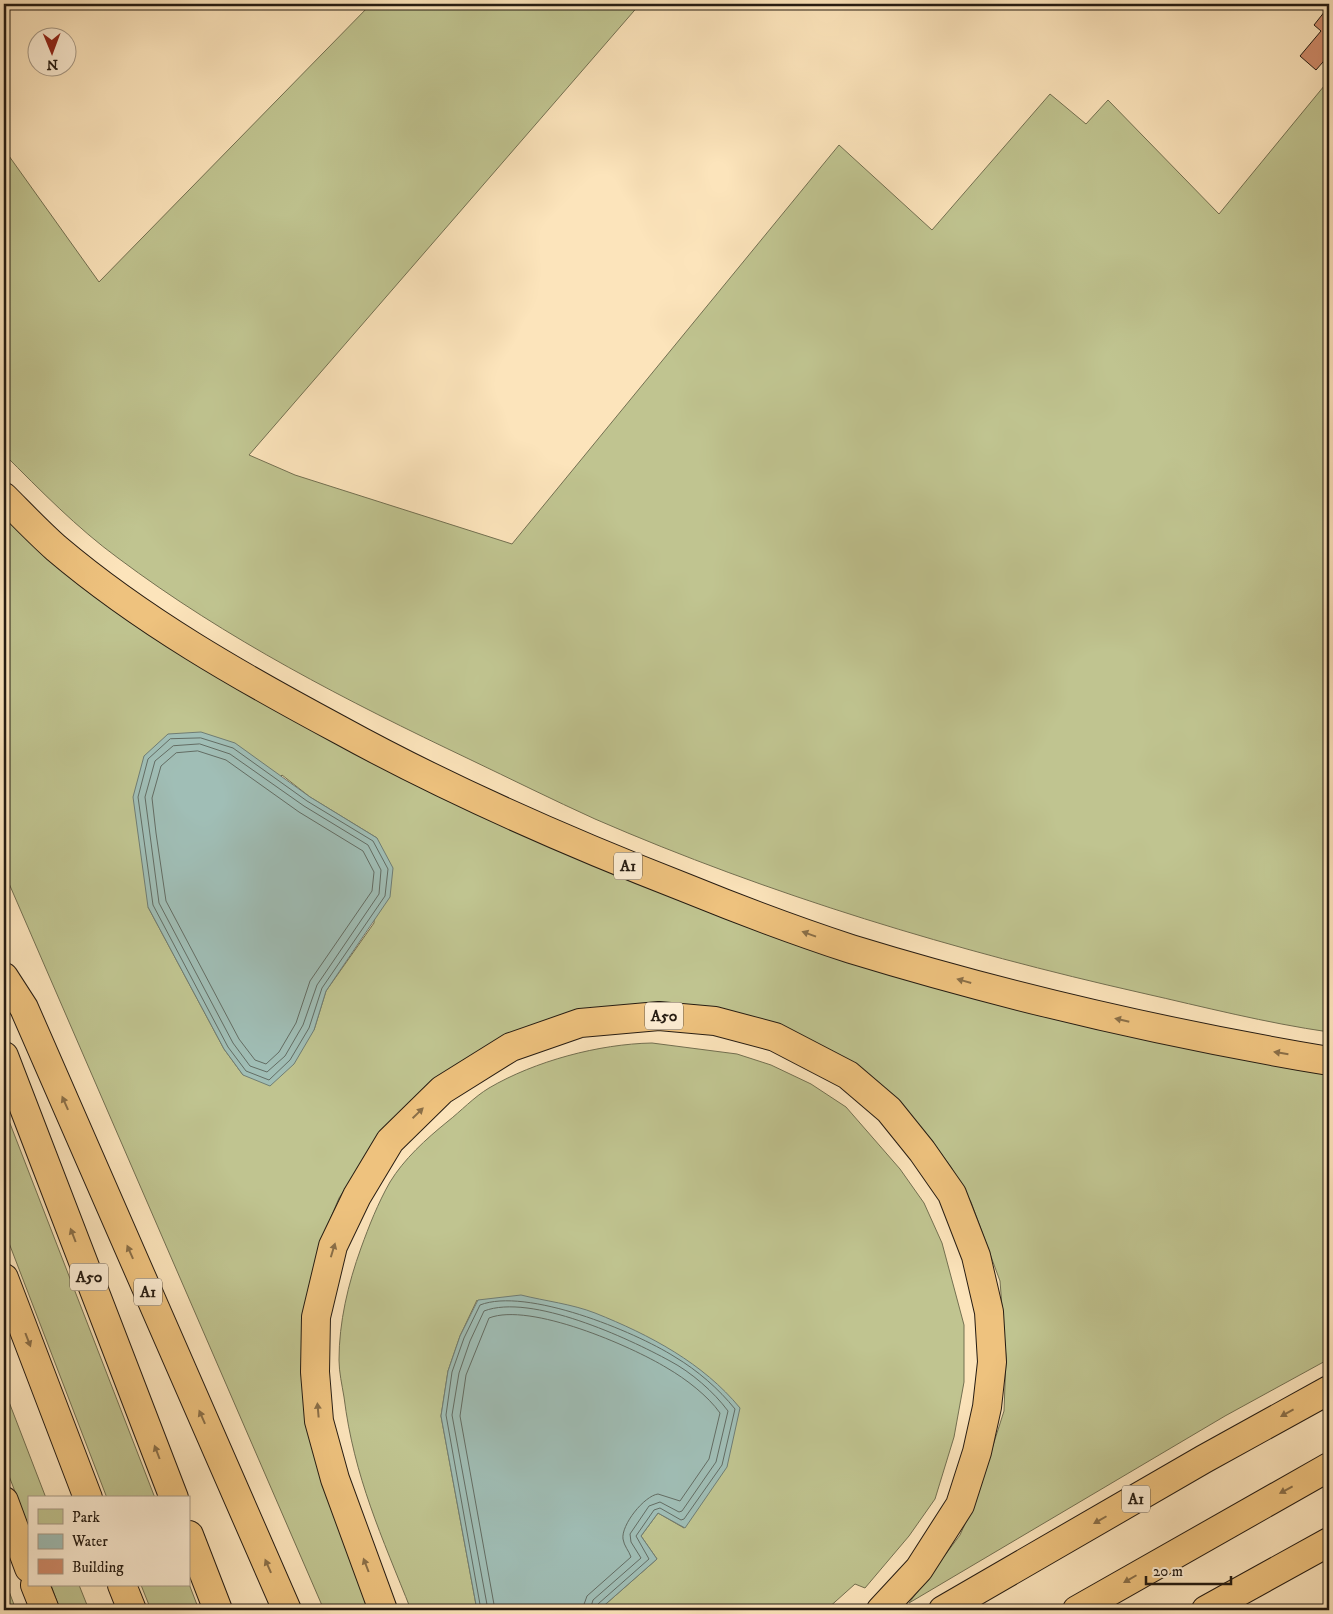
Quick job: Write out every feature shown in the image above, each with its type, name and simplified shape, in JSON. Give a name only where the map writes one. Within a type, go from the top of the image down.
[{"type":"highway","name":"A1","points":[[4,497],[56,548],[160,626],[284,700],[405,766],[580,847],[849,948],[1014,995],[1234,1045],[1329,1061]]},
{"type":"highway","name":"A1","points":[[4,977],[24,1008],[287,1610]]},
{"type":"highway","name":"A50","points":[[383,1610],[335,1479],[319,1421],[315,1372],[316,1317],[333,1246],[357,1196],[390,1141],[442,1090],[510,1048],[580,1024],[659,1016],[715,1021],[775,1037],[848,1075],[889,1110],[922,1151],[952,1194],[976,1256],[988,1312],[992,1362],[987,1407],[977,1452],[960,1505],[919,1569],[881,1610]]},
{"type":"highway","name":"A50","points":[[4,1056],[173,1496]]},
{"type":"highway","points":[[4,1278],[87,1496]]},
{"type":"highway","name":"A1","points":[[944,1610],[1204,1459],[1329,1390]]},
{"type":"highway","points":[[1076,1610],[1329,1467]]},
{"type":"highway","points":[[4,1501],[28,1565]]},
{"type":"highway","points":[[190,1538],[218,1610]]},
{"type":"highway","points":[[1206,1610],[1329,1542]]},
{"type":"highway","points":[[35,1586],[44,1610]]},
{"type":"highway","points":[[122,1586],[132,1610]]},
{"type":"green space","points":[[371,4],[640,4],[249,455],[295,475],[512,544],[839,145],[932,230],[1050,94],[1086,124],[1108,100],[1219,214],[1329,80],[1329,1032],[1258,1019],[1072,977],[933,940],[864,919],[728,872],[661,847],[595,819],[378,715],[244,642],[159,588],[118,558],[59,508],[4,454],[4,149],[99,282]]},
{"type":"green space","points":[[4,507],[225,673],[764,925],[1329,1067],[1329,1359],[1225,1416],[909,1603],[960,1535],[975,1502],[1004,1411],[1006,1358],[1000,1281],[971,1202],[951,1167],[932,1141],[908,1115],[793,1033],[537,1026],[369,1153],[339,1198],[322,1239],[303,1333],[301,1374],[307,1415],[325,1492],[370,1610],[324,1610],[4,872]],"holes":[[[282,775],[310,797],[377,838],[374,923],[326,991],[314,1030],[243,1075],[224,1049],[148,907]]]},
{"type":"green space","points":[[652,1043],[737,1054],[771,1065],[811,1084],[846,1107],[900,1169],[924,1203],[942,1243],[964,1325],[964,1382],[954,1437],[935,1499],[909,1536],[865,1588],[855,1584],[826,1610],[599,1610],[657,1559],[641,1536],[658,1513],[684,1528],[477,1300],[460,1336],[448,1371],[441,1416],[477,1610],[411,1610],[370,1506],[362,1480],[349,1426],[339,1360],[339,1346],[348,1289],[374,1215],[390,1182],[409,1157],[431,1135],[489,1088],[526,1070],[568,1056],[611,1047]]},
{"type":"green space","points":[[4,1108],[154,1496],[106,1496],[4,1230]]},
{"type":"green space","points":[[4,1389],[45,1496],[28,1496],[28,1525],[4,1463]]},
{"type":"green space","points":[[4,1578],[16,1610],[4,1610]]},
{"type":"green space","points":[[51,1586],[79,1586],[89,1610],[60,1610]]},
{"type":"green space","points":[[141,1586],[190,1586],[199,1610],[151,1610]]},
{"type":"water","points":[[201,732],[235,743],[310,797],[377,838],[393,868],[390,897],[326,991],[314,1030],[294,1064],[270,1086],[243,1075],[224,1049],[148,907],[133,797],[144,756],[168,734]]},
{"type":"water","points":[[521,1295],[586,1310],[636,1331],[692,1364],[709,1377],[740,1408],[727,1467],[685,1528],[658,1513],[641,1536],[657,1559],[599,1610],[477,1610],[441,1416],[448,1371],[460,1336],[478,1300]]},
{"type":"building","points":[[1329,6],[1329,55],[1316,70],[1300,56],[1321,31],[1314,25]]}]
